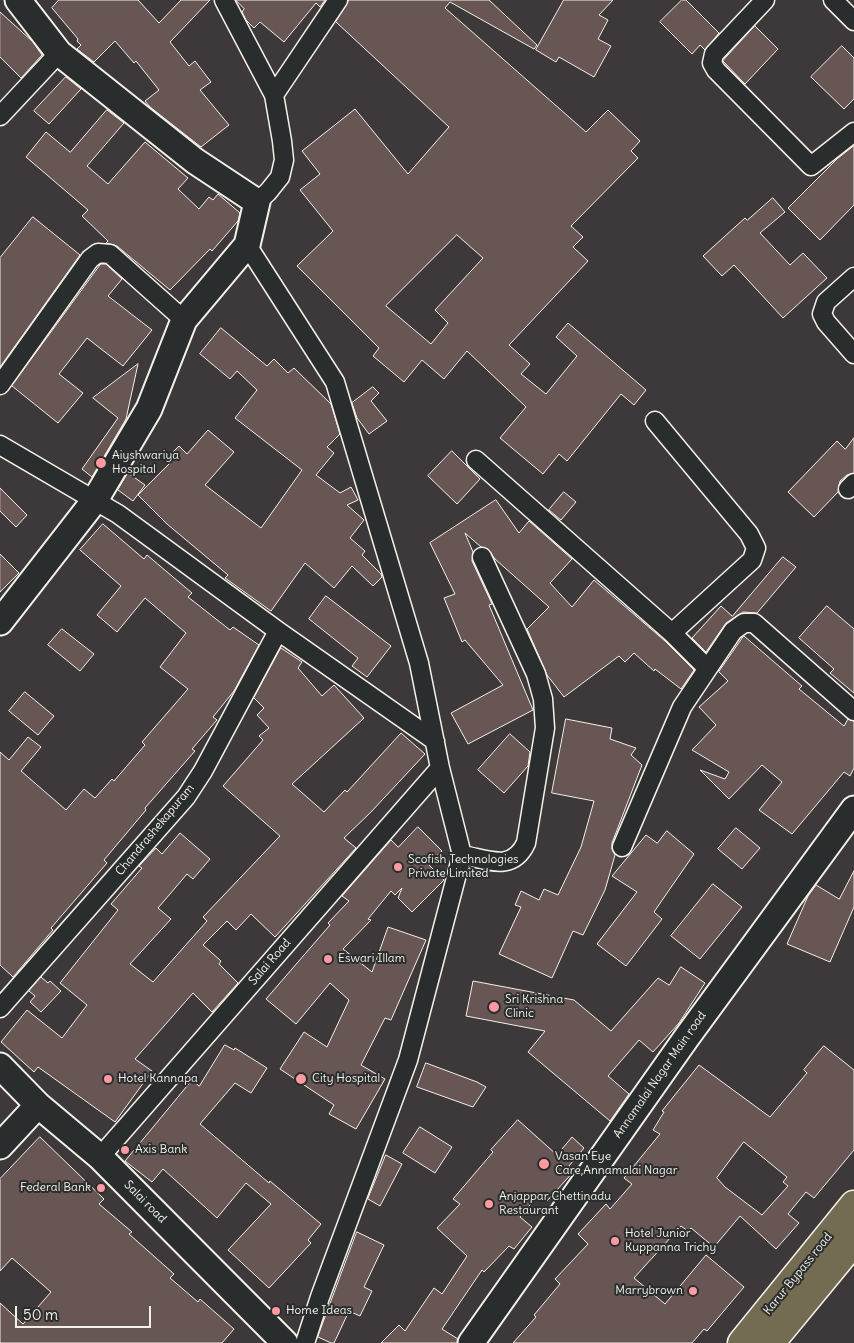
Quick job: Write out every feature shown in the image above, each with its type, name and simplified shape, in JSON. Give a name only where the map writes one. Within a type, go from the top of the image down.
[{"type":"main road","name":"Karur Bypass road","points":[[742,1343],[854,1205]]},
{"type":"main road","name":"Karur Bypass road","points":[[770,1343],[854,1241]]},
{"type":"street","points":[[18,0],[59,52],[195,161],[257,202]]},
{"type":"street","points":[[0,622],[96,500],[148,409],[184,320],[248,245],[257,202],[280,177],[284,160],[274,95],[224,0]]},
{"type":"street","points":[[274,95],[338,0]]},
{"type":"street","points":[[765,0],[716,52],[712,63],[716,70],[811,166],[854,132]]},
{"type":"street","points":[[833,0],[854,21]]},
{"type":"street","points":[[0,116],[59,52]]},
{"type":"street","points":[[248,245],[335,382],[419,663],[440,768],[462,855],[408,1060],[305,1343]]},
{"type":"street","points":[[0,386],[90,259],[98,253],[110,254],[184,320]]},
{"type":"street","points":[[854,277],[826,302],[822,314],[826,322],[854,354]]},
{"type":"street","points":[[655,421],[749,534],[756,548],[752,560],[672,633]]},
{"type":"street","points":[[0,444],[118,514],[278,631],[435,741]]},
{"type":"street","points":[[476,460],[672,633],[707,668]]},
{"type":"street","points":[[462,855],[504,863],[516,858],[522,852],[526,844],[545,728],[543,698],[536,674],[482,557]]},
{"type":"street","points":[[622,847],[682,707],[732,631],[744,623],[754,623],[854,711]]},
{"type":"street","name":"Chandrashekapuram","points":[[0,1008],[186,797],[203,771],[278,631]]},
{"type":"street","name":"Salai Road","points":[[100,1157],[440,768]]},
{"type":"street","name":"Annamalai Nagar Main road","points":[[471,1343],[686,1037],[854,810]]},
{"type":"street","name":"Salai road","points":[[0,1066],[38,1105],[100,1157],[285,1343]]},
{"type":"street","points":[[0,1146],[38,1105]]},
{"type":"building","points":[[59,0],[138,0],[159,23],[181,0],[210,0],[170,42],[189,66],[195,61],[211,82],[200,90],[229,125],[201,147],[145,101],[159,90],[136,61],[134,63],[115,41],[94,62],[77,49],[81,45],[77,41],[78,39],[52,8]]},
{"type":"building","points":[[236,0],[325,0],[320,7],[316,3],[284,42],[260,22],[254,28],[246,20],[242,12],[244,9]]},
{"type":"building","points":[[349,0],[489,0],[537,45],[534,49],[450,2],[445,8],[586,132],[608,110],[640,141],[631,151],[638,158],[571,226],[583,237],[573,247],[588,261],[509,345],[530,364],[521,374],[546,394],[577,356],[556,337],[568,323],[646,390],[634,405],[621,394],[567,461],[559,454],[543,474],[500,438],[526,407],[467,351],[444,379],[422,360],[404,382],[373,356],[379,348],[297,266],[333,231],[300,190],[320,174],[302,151],[355,109],[408,174],[449,127],[336,22]],"holes":[[[457,235],[483,258],[435,310],[448,323],[431,344],[386,306]]]},
{"type":"building","points":[[564,0],[613,0],[599,15],[608,20],[598,39],[611,46],[594,77],[559,57],[556,62],[536,50]]},
{"type":"building","points":[[682,0],[686,0],[719,33],[705,50],[700,45],[692,54],[660,22]]},
{"type":"building","points":[[0,12],[33,42],[42,55],[21,78],[0,57]]},
{"type":"building","points":[[755,26],[778,49],[745,84],[723,61]]},
{"type":"building","points":[[842,46],[854,58],[854,99],[844,109],[811,77]]},
{"type":"building","points":[[66,77],[81,89],[49,124],[34,111]]},
{"type":"building","points":[[107,110],[124,123],[87,166],[108,184],[145,142],[188,178],[178,189],[199,209],[209,197],[213,200],[218,194],[240,213],[238,221],[212,251],[210,249],[170,290],[117,246],[106,243],[108,241],[82,216],[88,210],[26,157],[46,132],[70,152]]},
{"type":"building","points":[[854,146],[854,205],[820,240],[788,208],[837,159]]},
{"type":"building","points":[[773,198],[785,212],[760,233],[790,265],[803,253],[827,278],[783,318],[734,265],[722,276],[703,256],[745,218],[747,220]]},
{"type":"building","points":[[33,217],[80,255],[0,367],[0,258]]},
{"type":"building","points":[[101,264],[106,264],[122,279],[108,296],[152,330],[123,366],[87,338],[59,374],[83,393],[58,423],[12,386]]},
{"type":"building","points":[[221,328],[267,366],[274,359],[288,373],[294,368],[331,404],[340,434],[327,447],[334,453],[316,475],[340,493],[351,487],[358,500],[347,505],[364,520],[350,538],[365,551],[362,555],[381,574],[382,577],[373,586],[352,566],[334,588],[305,563],[271,611],[225,578],[228,575],[167,524],[138,495],[171,462],[167,458],[179,446],[187,454],[208,430],[234,452],[205,485],[261,528],[302,470],[235,418],[257,390],[237,371],[230,379],[200,354]]},
{"type":"building","points":[[138,364],[126,419],[92,477],[82,469],[118,418],[93,398]]},
{"type":"building","points":[[373,387],[379,393],[371,401],[387,421],[369,434],[357,418],[352,403]]},
{"type":"building","points":[[854,438],[854,473],[847,475],[840,481],[838,492],[814,517],[788,492],[837,441],[845,449]]},
{"type":"building","points":[[452,451],[480,479],[457,504],[428,476]]},
{"type":"building","points":[[128,473],[145,485],[133,501],[118,490]]},
{"type":"building","points":[[0,488],[27,515],[16,527],[0,511]]},
{"type":"building","points":[[564,492],[576,502],[561,520],[549,510]]},
{"type":"building","points":[[496,500],[519,533],[529,521],[572,559],[550,583],[572,607],[594,580],[665,641],[694,670],[681,689],[655,669],[654,671],[634,653],[625,662],[619,656],[564,697],[547,675],[527,629],[549,607],[495,559],[488,549],[481,547],[465,533],[473,552],[472,561],[492,604],[489,605],[533,710],[468,744],[451,713],[503,685],[465,640],[462,642],[444,598],[455,594],[430,543]]},
{"type":"building","points":[[103,524],[144,559],[147,555],[192,593],[188,597],[230,630],[233,627],[259,645],[234,691],[213,717],[217,720],[192,749],[195,751],[145,808],[146,810],[104,860],[107,863],[51,928],[53,930],[13,977],[0,965],[0,752],[9,760],[28,737],[41,747],[21,771],[66,810],[84,789],[95,798],[112,779],[114,781],[145,745],[142,742],[188,689],[160,667],[186,633],[145,598],[117,632],[97,615],[121,586],[80,550]]},
{"type":"building","points":[[0,554],[19,573],[0,592]]},
{"type":"building","points":[[783,557],[796,567],[757,613],[743,612],[726,623],[706,652],[692,638],[721,606],[732,616]]},
{"type":"building","points":[[326,596],[391,646],[367,677],[352,666],[358,658],[309,619]]},
{"type":"building","points":[[827,606],[854,629],[854,693],[830,673],[834,669],[799,638]]},
{"type":"building","points":[[62,629],[94,654],[80,671],[48,645]]},
{"type":"building","points":[[744,636],[802,686],[799,689],[844,726],[848,719],[854,721],[854,768],[850,776],[844,772],[792,834],[759,810],[782,782],[762,765],[729,799],[700,770],[725,779],[729,772],[692,750],[716,725],[699,707],[728,681],[719,672]]},
{"type":"building","points":[[281,648],[302,662],[298,668],[322,696],[334,685],[364,718],[292,784],[324,812],[345,790],[347,792],[401,733],[425,754],[344,838],[356,848],[275,937],[251,914],[236,930],[227,921],[203,945],[221,961],[219,964],[238,983],[212,1012],[193,993],[135,1059],[152,1071],[115,1122],[38,1067],[34,1072],[1,1042],[27,1010],[62,1038],[87,1005],[60,983],[118,910],[111,904],[142,868],[139,866],[156,848],[162,854],[180,833],[210,859],[193,879],[187,874],[158,908],[171,919],[130,964],[153,982],[207,921],[203,917],[280,836],[223,786],[263,740],[259,736],[269,728],[257,715],[264,708],[254,698]]},
{"type":"building","points":[[25,692],[54,716],[38,735],[9,711]]},
{"type":"building","points":[[566,719],[612,728],[610,739],[636,748],[631,755],[642,765],[612,843],[615,855],[605,890],[583,935],[573,931],[552,978],[499,954],[521,907],[515,905],[521,891],[539,900],[544,889],[558,895],[581,847],[594,801],[552,793]]},
{"type":"building","points":[[510,734],[530,752],[528,766],[504,793],[478,770]]},
{"type":"building","points":[[418,827],[442,851],[428,864],[444,880],[412,912],[398,898],[402,888],[395,895],[391,891],[368,919],[371,920],[343,949],[372,972],[388,927],[426,940],[391,1020],[385,1018],[361,1065],[385,1079],[356,1129],[329,1114],[334,1105],[280,1069],[304,1032],[327,1047],[349,1000],[330,983],[296,1024],[266,999],[330,925],[328,923],[349,901],[342,896],[391,840],[398,847]]},
{"type":"building","points":[[736,828],[760,848],[742,869],[718,849]]},
{"type":"building","points":[[667,831],[694,854],[654,912],[662,919],[626,966],[597,944],[637,892],[612,876],[646,835],[657,843]]},
{"type":"building","points":[[854,871],[854,907],[830,962],[787,944],[808,896],[816,885],[839,899]]},
{"type":"building","points":[[713,884],[742,907],[700,959],[671,936]]},
{"type":"building","points":[[681,967],[705,983],[679,1023],[653,1052],[639,1040],[608,1076],[629,1094],[610,1121],[528,1052],[545,1031],[466,1016],[473,981],[574,1000],[611,1031],[658,978],[669,985]]},
{"type":"building","points":[[41,977],[48,983],[50,981],[61,991],[41,1012],[30,1002],[35,996],[29,991]]},
{"type":"building","points":[[225,1045],[234,1050],[235,1048],[267,1068],[251,1093],[235,1083],[200,1124],[269,1183],[270,1181],[321,1224],[308,1240],[311,1243],[269,1288],[228,1250],[271,1204],[246,1183],[217,1218],[163,1169],[152,1182],[125,1161],[192,1080],[199,1086]]},
{"type":"building","points":[[824,1046],[854,1070],[854,1150],[814,1198],[806,1192],[788,1214],[799,1223],[776,1249],[740,1216],[714,1247],[691,1228],[688,1231],[681,1226],[634,1278],[665,1304],[706,1255],[744,1287],[707,1331],[704,1329],[692,1343],[513,1343],[536,1317],[534,1315],[560,1284],[555,1279],[588,1244],[578,1234],[606,1204],[610,1209],[632,1184],[624,1178],[660,1134],[653,1130],[664,1112],[662,1111],[699,1065],[770,1117],[807,1073],[804,1070]],"holes":[[[744,1142],[787,1177],[783,1182],[788,1186],[762,1215],[725,1187],[717,1178]]]},
{"type":"building","points":[[426,1063],[486,1087],[473,1107],[417,1087]]},
{"type":"building","points":[[518,1120],[557,1155],[572,1137],[584,1148],[569,1166],[574,1171],[547,1201],[539,1194],[520,1217],[532,1227],[514,1249],[509,1246],[484,1272],[482,1270],[442,1329],[458,1339],[457,1343],[381,1343],[399,1325],[405,1331],[434,1288],[442,1294],[467,1256],[437,1228],[460,1204],[453,1199],[493,1152],[491,1150]]},
{"type":"building","points":[[420,1127],[452,1147],[435,1173],[403,1153]]},
{"type":"building","points":[[40,1137],[104,1199],[99,1204],[132,1232],[129,1234],[174,1274],[170,1278],[198,1302],[200,1299],[234,1329],[222,1343],[0,1343],[0,1303],[23,1324],[51,1292],[12,1258],[0,1271],[0,1179]]},
{"type":"building","points":[[386,1155],[402,1164],[380,1206],[368,1199]]},
{"type":"building","points":[[357,1232],[384,1245],[364,1287],[372,1291],[360,1316],[349,1311],[334,1343],[331,1343],[318,1337]]},
{"type":"place","name":"Aiyshwariya Hospital","points":[[101,463]]},
{"type":"place","name":"Scofish Technologies Private Limited","points":[[398,867]]},
{"type":"place","name":"Eswari Illam","points":[[328,959]]},
{"type":"place","name":"Sri Krishna Clinic","points":[[494,1007]]},
{"type":"place","name":"Hotel Kannapa","points":[[108,1079]]},
{"type":"place","name":"City Hospital","points":[[301,1079]]},
{"type":"place","name":"Axis Bank","points":[[125,1150]]},
{"type":"place","name":"Vasan Eye Care,Annamalai Nagar","points":[[544,1164]]},
{"type":"place","name":"Federal Bank","points":[[101,1188]]},
{"type":"place","name":"Anjappar Chettinadu Restaurant","points":[[489,1204]]},
{"type":"place","name":"Hotel Junior Kuppanna Trichy","points":[[615,1241]]},
{"type":"place","name":"Marrybrown","points":[[693,1291]]},
{"type":"place","name":"Home Ideas","points":[[276,1311]]}]
